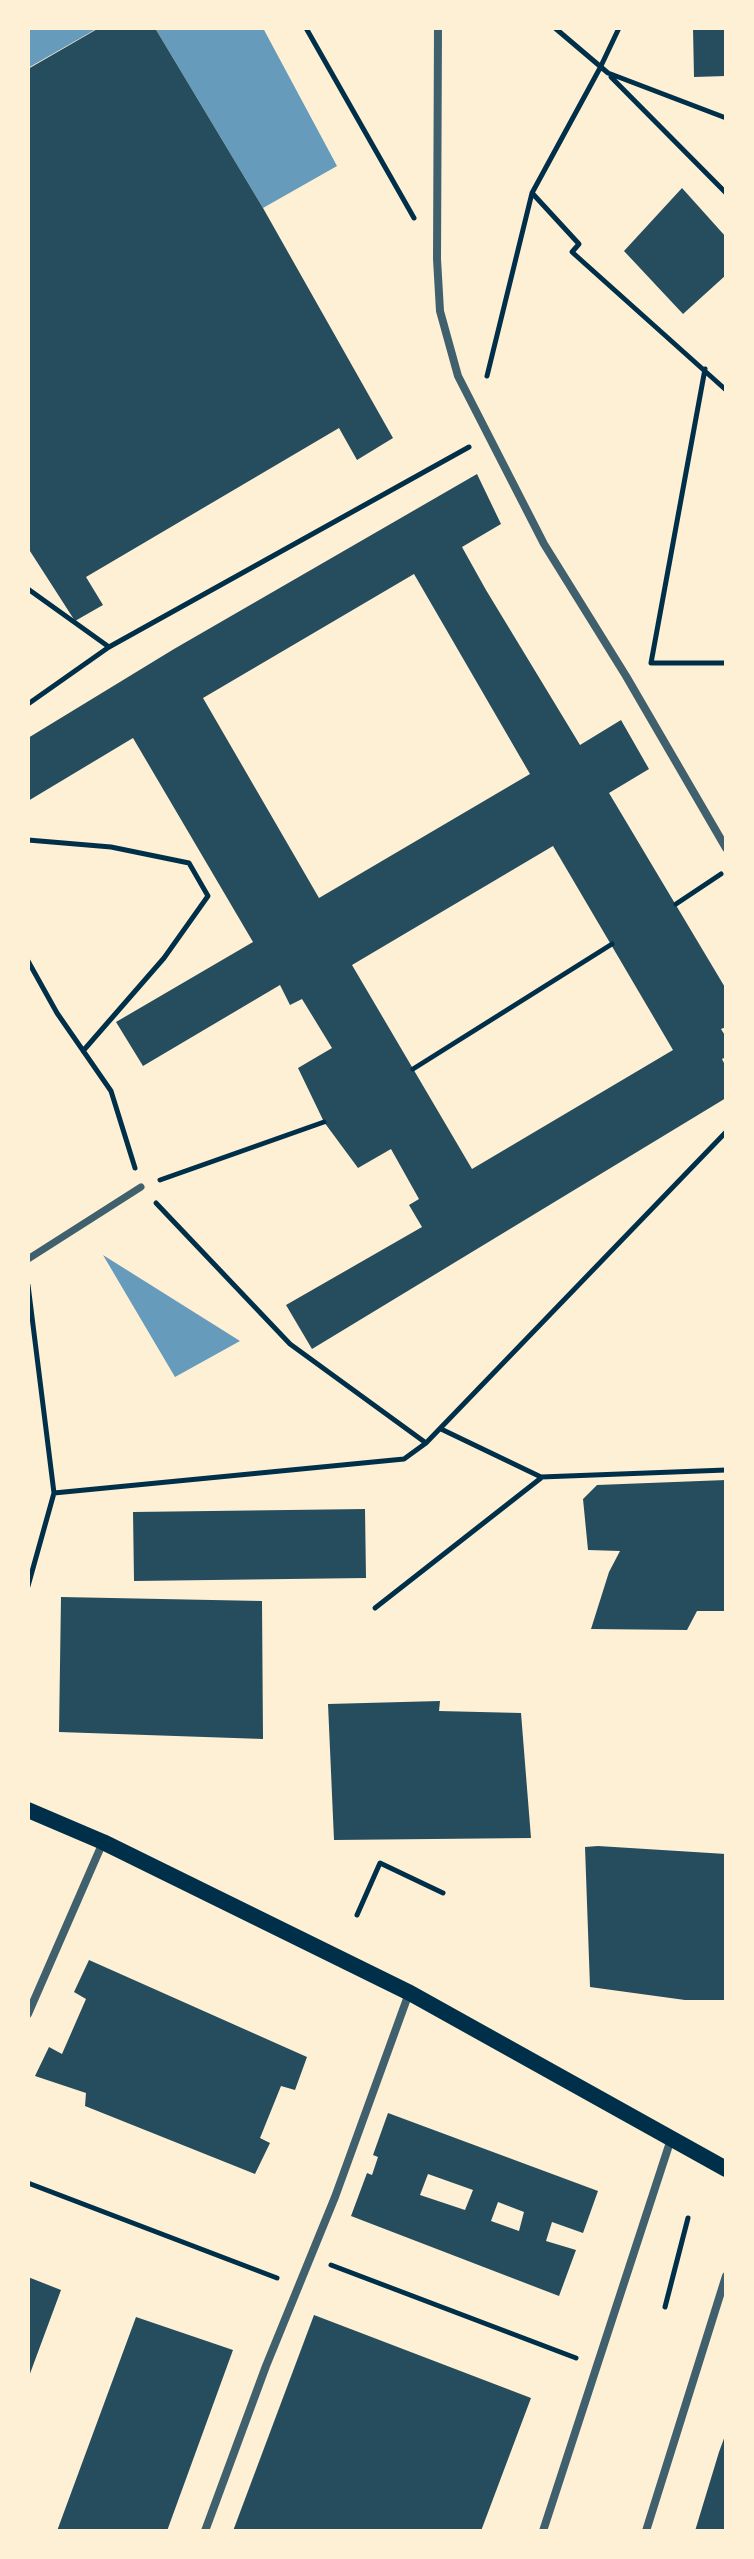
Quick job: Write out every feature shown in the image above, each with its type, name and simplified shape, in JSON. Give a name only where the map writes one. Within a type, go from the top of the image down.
[{"type":"main road","points":[[28,1810],[103,1842],[410,1993],[726,2169]]},
{"type":"street","points":[[438,28],[440,311],[458,376],[544,544],[626,676],[726,848]]},
{"type":"street","points":[[28,1259],[141,1187]]},
{"type":"street","points":[[28,2014],[103,1842]]},
{"type":"street","points":[[205,2531],[266,2366],[335,2197],[410,1993]]},
{"type":"street","points":[[543,2531],[671,2139]]},
{"type":"street","points":[[646,2531],[726,2276]]},
{"type":"path","points":[[306,28],[417,223]]},
{"type":"path","points":[[555,28],[608,73],[726,118]]},
{"type":"path","points":[[487,376],[532,193],[619,28]]},
{"type":"path","points":[[608,73],[726,193]]},
{"type":"path","points":[[532,193],[579,244],[572,252],[726,390]]},
{"type":"path","points":[[705,369],[651,663],[726,663]]},
{"type":"path","points":[[28,704],[109,647],[473,445]]},
{"type":"path","points":[[28,589],[109,647]]},
{"type":"path","points":[[28,840],[111,847],[189,863],[208,896],[164,958],[83,1051]]},
{"type":"path","points":[[676,904],[721,874]]},
{"type":"path","points":[[413,1069],[612,944]]},
{"type":"path","points":[[28,961],[57,1013],[111,1091],[141,1187],[290,1344],[426,1443]]},
{"type":"path","points":[[141,1187],[324,1122]]},
{"type":"path","points":[[54,1493],[404,1459],[441,1429],[726,1132]]},
{"type":"path","points":[[28,1285],[54,1493],[28,1586]]},
{"type":"path","points":[[441,1429],[541,1477],[726,1470]]},
{"type":"path","points":[[375,1608],[541,1477]]},
{"type":"path","points":[[357,1915],[380,1863],[443,1893]]},
{"type":"path","points":[[28,2183],[278,2279]]},
{"type":"path","points":[[665,2307],[688,2218]]},
{"type":"path","points":[[322,2262],[585,2361]]},
{"type":"water","points":[[28,28],[98,28],[28,68]]},
{"type":"water","points":[[155,28],[263,28],[337,166],[263,208]]},
{"type":"water","points":[[103,1255],[240,1341],[175,1377]]},
{"type":"building","points":[[99,28],[155,28],[263,208],[393,438],[357,460],[339,428],[86,577],[103,605],[75,621],[28,548],[28,69]]},
{"type":"building","points":[[693,28],[726,28],[726,76],[694,77]]},
{"type":"building","points":[[682,188],[726,237],[726,275],[683,314],[624,251]]},
{"type":"building","points":[[477,474],[501,524],[462,547],[580,745],[621,720],[649,769],[609,793],[726,989],[726,1027],[721,1029],[726,1037],[726,1057],[722,1059],[726,1067],[726,1098],[312,1349],[286,1305],[422,1227],[409,1205],[419,1199],[391,1149],[358,1168],[324,1122],[298,1068],[332,1048],[302,999],[290,1005],[280,985],[143,1066],[116,1022],[253,942],[133,738],[28,801],[28,738],[174,649]],"holes":[[[414,574],[530,774],[319,898],[203,698]],[[553,846],[673,1050],[472,1169],[352,965]]]},
{"type":"building","points":[[726,1480],[726,1611],[697,1611],[687,1630],[591,1629],[609,1572],[620,1551],[588,1550],[583,1499],[597,1485]]},
{"type":"building","points":[[365,1509],[366,1578],[134,1581],[133,1512]]},
{"type":"building","points":[[61,1597],[262,1601],[263,1739],[59,1732]]},
{"type":"building","points":[[440,1701],[439,1711],[521,1713],[531,1838],[334,1840],[328,1704]]},
{"type":"building","points":[[585,1847],[726,1854],[726,2000],[685,2000],[590,1987]]},
{"type":"building","points":[[89,1960],[307,2057],[295,2090],[281,2086],[260,2138],[270,2143],[255,2174],[85,2106],[86,2093],[35,2076],[49,2047],[62,2054],[86,1999],[74,1992]]},
{"type":"building","points":[[388,2113],[598,2191],[583,2233],[552,2222],[546,2241],[576,2250],[559,2296],[351,2216],[367,2173],[372,2175],[378,2157],[373,2155]],"holes":[[[428,2174],[473,2190],[465,2210],[420,2195]],[[498,2202],[524,2212],[519,2231],[491,2221]]]},
{"type":"building","points":[[28,2277],[61,2290],[28,2379]]},
{"type":"building","points":[[314,2315],[531,2398],[481,2531],[233,2531]]},
{"type":"building","points":[[136,2317],[233,2350],[167,2531],[57,2531]]},
{"type":"building","points":[[726,2433],[726,2531],[695,2531],[719,2452]]}]
